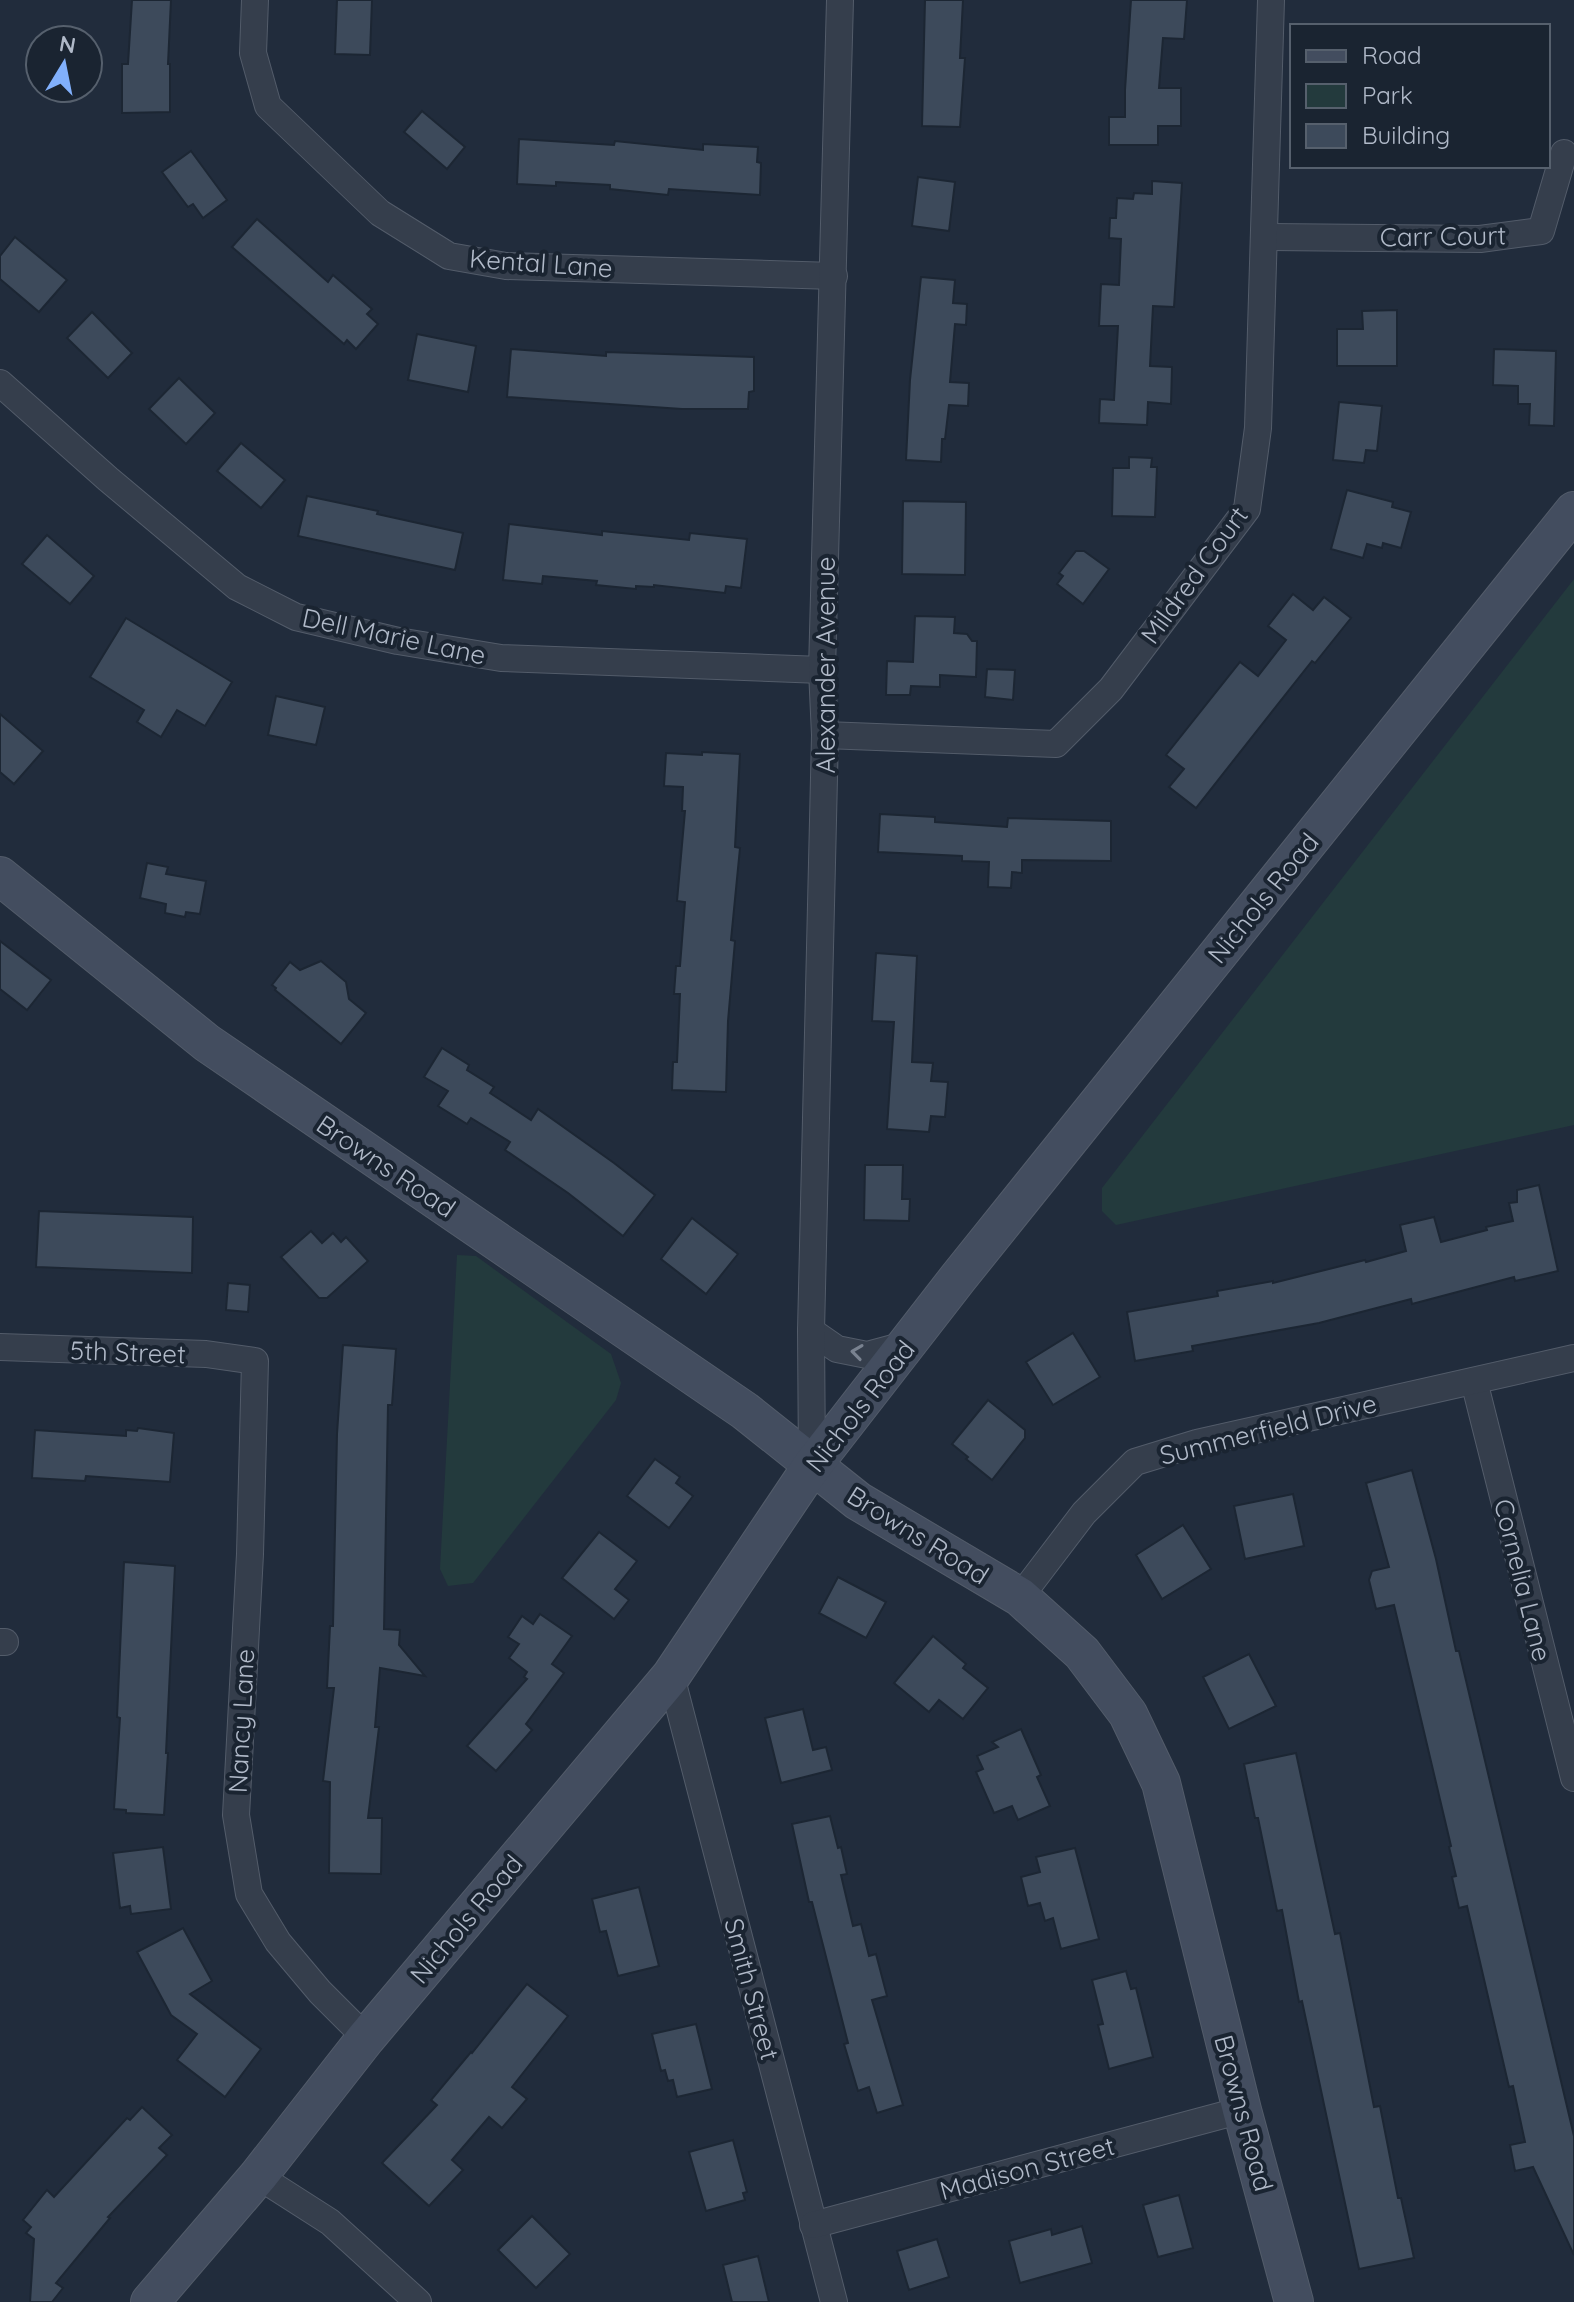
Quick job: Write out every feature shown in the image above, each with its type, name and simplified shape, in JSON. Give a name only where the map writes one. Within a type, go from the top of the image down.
[{"type":"street","name":"Kental Lane","points":[[255,0],[253,53],[268,106],[380,213],[449,256],[506,266],[834,276]]},
{"type":"street","name":"Alexander Avenue","points":[[812,1466],[811,1331],[825,735],[822,670],[840,0]]},
{"type":"street","name":"Mildred Court","points":[[825,735],[1056,744],[1111,689],[1247,509],[1258,428],[1271,0]]},
{"type":"street","name":"Carr Court","points":[[1264,237],[1480,239],[1541,231],[1564,153]]},
{"type":"street","name":"Dell Marie Lane","points":[[0,383],[237,587],[296,617],[398,641],[501,658],[822,670]]},
{"type":"street","name":"Nichols Road","points":[[150,2302],[258,2176],[366,2038],[671,1676],[812,1466],[958,1278],[1574,511]]},
{"type":"street","name":"Browns Road","points":[[0,876],[207,1043],[745,1411],[858,1501],[1020,1597],[1082,1653],[1128,1714],[1161,1783],[1242,2110],[1294,2302]]},
{"type":"street","points":[[811,1331],[837,1349],[867,1355],[908,1344]]},
{"type":"street","name":"5th Street","points":[[0,1347],[206,1354],[255,1361]]},
{"type":"street","name":"Summerfield Drive","points":[[1020,1597],[1084,1513],[1135,1462],[1197,1443],[1574,1358]]},
{"type":"street","name":"Nancy Lane","points":[[255,1361],[250,1554],[236,1815],[249,1894],[278,1942],[320,1992],[366,2038]]},
{"type":"street","name":"Cornelia Lane","points":[[1474,1381],[1574,1778]]},
{"type":"street","name":"Smith Street","points":[[671,1676],[834,2302]]},
{"type":"street","name":"Madison Street","points":[[813,2225],[1242,2110]]},
{"type":"street","points":[[258,2176],[330,2222],[418,2302]]},
{"type":"green space","points":[[1574,579],[1574,1125],[1116,1225],[1102,1211],[1102,1188]]},
{"type":"green space","points":[[457,1255],[476,1256],[611,1354],[621,1383],[616,1400],[473,1583],[448,1586],[440,1569]]},
{"type":"building","points":[[132,0],[171,0],[168,64],[170,112],[122,113],[122,64],[128,64]]},
{"type":"building","points":[[337,0],[372,0],[370,55],[335,54]]},
{"type":"building","points":[[925,0],[963,0],[960,58],[965,58],[960,127],[922,126]]},
{"type":"building","points":[[1131,0],[1187,0],[1184,39],[1163,38],[1159,88],[1181,88],[1181,126],[1158,126],[1158,145],[1109,145],[1109,117],[1125,117]]},
{"type":"building","points":[[422,111],[465,147],[447,169],[404,132]]},
{"type":"building","points":[[519,139],[614,145],[615,141],[703,150],[703,144],[758,147],[760,195],[669,189],[668,195],[610,189],[610,185],[556,182],[556,186],[517,184]]},
{"type":"building","points":[[191,151],[227,200],[203,218],[193,204],[188,207],[162,172]]},
{"type":"building","points":[[918,177],[955,182],[949,231],[912,226]]},
{"type":"building","points":[[1152,181],[1182,183],[1174,307],[1153,306],[1150,366],[1172,367],[1171,404],[1148,402],[1147,425],[1099,423],[1100,399],[1114,400],[1118,326],[1099,326],[1101,284],[1119,285],[1121,239],[1109,238],[1110,218],[1116,218],[1117,198],[1133,199],[1134,193],[1152,194]]},
{"type":"building","points":[[257,219],[328,282],[333,275],[372,309],[367,314],[378,324],[356,349],[347,340],[344,344],[232,247]]},
{"type":"building","points":[[15,237],[67,280],[39,312],[0,279],[0,256]]},
{"type":"building","points":[[921,277],[955,280],[953,303],[967,304],[966,325],[955,324],[950,382],[969,383],[968,406],[949,405],[941,462],[906,460],[910,380]]},
{"type":"building","points":[[1397,310],[1397,366],[1337,366],[1337,329],[1363,329],[1362,311]]},
{"type":"building","points":[[92,312],[132,353],[108,378],[67,338]]},
{"type":"building","points":[[417,334],[476,346],[468,392],[408,380]]},
{"type":"building","points":[[511,349],[606,356],[606,352],[754,357],[754,391],[749,392],[748,409],[682,409],[507,397]]},
{"type":"building","points":[[1494,349],[1556,351],[1554,426],[1529,425],[1530,404],[1518,404],[1518,386],[1493,385]]},
{"type":"building","points":[[179,378],[215,413],[186,444],[149,409]]},
{"type":"building","points":[[1339,402],[1382,406],[1377,451],[1366,450],[1364,463],[1333,460]]},
{"type":"building","points":[[241,443],[285,480],[261,508],[217,471]]},
{"type":"building","points":[[1129,457],[1152,458],[1151,467],[1157,467],[1155,517],[1112,516],[1113,468],[1129,468]]},
{"type":"building","points":[[1347,490],[1393,502],[1392,507],[1411,512],[1401,548],[1383,543],[1382,548],[1367,544],[1363,558],[1331,549]]},
{"type":"building","points":[[307,496],[463,533],[455,570],[298,536]]},
{"type":"building","points":[[903,501],[966,502],[965,575],[902,574]]},
{"type":"building","points":[[509,524],[602,535],[602,531],[689,540],[690,533],[747,539],[741,588],[726,586],[725,593],[654,585],[636,586],[636,589],[596,585],[597,581],[543,576],[542,584],[503,580]]},
{"type":"building","points":[[47,535],[94,576],[70,604],[22,564]]},
{"type":"building","points":[[1076,551],[1084,551],[1109,569],[1083,604],[1057,584],[1063,576],[1059,573]]},
{"type":"building","points":[[1293,594],[1313,610],[1324,597],[1351,618],[1315,663],[1312,661],[1196,808],[1169,787],[1184,769],[1166,755],[1240,662],[1258,676],[1286,640],[1268,626]]},
{"type":"building","points":[[915,616],[955,617],[954,633],[967,634],[972,641],[977,641],[976,677],[940,675],[940,687],[911,686],[910,695],[886,695],[887,661],[913,662]]},
{"type":"building","points":[[126,618],[232,682],[205,726],[177,710],[161,737],[137,722],[144,710],[90,677]]},
{"type":"building","points":[[987,669],[1015,670],[1013,700],[985,697]]},
{"type":"building","points":[[276,696],[325,707],[316,745],[268,735]]},
{"type":"building","points":[[0,714],[43,751],[14,784],[0,772]]},
{"type":"building","points":[[702,752],[740,754],[735,847],[740,848],[731,940],[735,941],[726,1092],[672,1090],[673,1062],[677,1062],[680,994],[674,994],[676,966],[680,966],[685,902],[677,901],[685,811],[682,811],[683,787],[664,786],[666,753],[702,755]]},
{"type":"building","points":[[880,814],[935,817],[935,822],[1007,827],[1008,818],[1111,821],[1111,861],[1022,860],[1022,873],[1012,872],[1011,888],[988,887],[989,862],[962,861],[962,856],[878,852]]},
{"type":"building","points":[[147,863],[168,867],[166,874],[206,881],[200,914],[186,912],[185,917],[165,913],[166,904],[140,898]]},
{"type":"building","points":[[0,941],[51,980],[27,1010],[0,989]]},
{"type":"building","points":[[876,953],[917,956],[912,1062],[933,1063],[931,1081],[948,1082],[945,1117],[931,1116],[929,1132],[887,1129],[894,1022],[872,1021]]},
{"type":"building","points":[[321,961],[346,982],[349,999],[366,1013],[341,1044],[272,985],[290,962],[300,970]]},
{"type":"building","points":[[442,1048],[469,1065],[467,1070],[494,1087],[490,1093],[531,1120],[538,1109],[655,1195],[623,1236],[505,1150],[510,1142],[471,1118],[467,1124],[438,1106],[448,1091],[424,1077]]},
{"type":"building","points":[[865,1165],[903,1165],[902,1199],[910,1199],[909,1221],[864,1220]]},
{"type":"building","points":[[1539,1185],[1558,1271],[1515,1281],[1514,1277],[1412,1304],[1411,1299],[1319,1323],[1192,1346],[1193,1351],[1135,1361],[1127,1312],[1218,1296],[1217,1291],[1273,1283],[1406,1251],[1400,1225],[1434,1217],[1441,1242],[1487,1230],[1486,1227],[1513,1221],[1509,1203],[1517,1202],[1517,1190]]},
{"type":"building","points":[[39,1211],[193,1217],[192,1273],[36,1267]]},
{"type":"building","points":[[692,1218],[738,1254],[706,1294],[661,1259]]},
{"type":"building","points":[[311,1231],[322,1243],[333,1233],[341,1242],[346,1237],[368,1261],[327,1298],[319,1298],[281,1257]]},
{"type":"building","points":[[228,1283],[250,1285],[248,1312],[226,1310]]},
{"type":"building","points":[[1073,1333],[1100,1377],[1053,1405],[1026,1362]]},
{"type":"building","points":[[343,1345],[396,1349],[392,1405],[388,1405],[384,1629],[400,1630],[399,1645],[425,1676],[380,1668],[375,1727],[379,1727],[368,1818],[382,1818],[381,1874],[329,1873],[330,1782],[323,1781],[334,1688],[327,1688],[330,1626],[333,1626],[337,1434]]},
{"type":"building","points":[[988,1400],[1025,1430],[1025,1438],[992,1480],[952,1444]]},
{"type":"building","points":[[138,1428],[174,1433],[170,1482],[86,1476],[85,1481],[32,1478],[35,1430],[126,1436],[126,1430],[137,1431]]},
{"type":"building","points":[[655,1459],[680,1477],[676,1483],[693,1496],[669,1528],[627,1496]]},
{"type":"building","points":[[1412,1470],[1456,1651],[1459,1651],[1574,2136],[1574,2255],[1533,2167],[1515,2171],[1510,2145],[1525,2142],[1513,2086],[1509,2087],[1467,1906],[1459,1908],[1452,1877],[1456,1876],[1451,1846],[1394,1605],[1376,1609],[1369,1580],[1372,1571],[1389,1567],[1366,1483]]},
{"type":"building","points":[[1293,1494],[1304,1546],[1245,1559],[1234,1506]]},
{"type":"building","points":[[1183,1525],[1211,1569],[1162,1599],[1136,1555]]},
{"type":"building","points":[[599,1532],[637,1561],[615,1589],[629,1600],[614,1619],[562,1578]]},
{"type":"building","points":[[124,1562],[175,1566],[164,1815],[126,1813],[126,1810],[114,1809]]},
{"type":"building","points":[[838,1577],[886,1602],[866,1638],[819,1613]]},
{"type":"building","points":[[540,1614],[572,1636],[552,1664],[564,1673],[526,1724],[532,1730],[496,1771],[467,1746],[527,1679],[524,1677],[527,1672],[509,1658],[519,1644],[508,1637],[522,1616],[533,1624]]},
{"type":"building","points":[[933,1636],[966,1664],[963,1668],[988,1688],[963,1719],[939,1700],[929,1712],[894,1683]]},
{"type":"building","points":[[1249,1654],[1276,1706],[1229,1729],[1203,1677]]},
{"type":"building","points":[[803,1709],[813,1750],[826,1747],[832,1770],[781,1783],[765,1718]]},
{"type":"building","points":[[1021,1729],[1041,1775],[1037,1777],[1050,1806],[1018,1820],[1012,1806],[994,1813],[976,1772],[983,1769],[977,1756],[998,1747],[992,1742]]},
{"type":"building","points":[[1296,1753],[1335,1934],[1340,1933],[1374,2107],[1380,2106],[1398,2198],[1401,2198],[1414,2258],[1359,2269],[1302,2001],[1299,2002],[1282,1910],[1277,1911],[1244,1764]]},
{"type":"building","points":[[830,1816],[847,1874],[841,1875],[853,1926],[861,1924],[869,1956],[876,1954],[887,1996],[872,2000],[903,2105],[877,2113],[869,2087],[858,2091],[844,2044],[848,2043],[812,1902],[809,1902],[792,1824]]},
{"type":"building","points":[[163,1847],[171,1909],[131,1914],[130,1906],[120,1908],[113,1853]]},
{"type":"building","points":[[1075,1848],[1099,1939],[1061,1949],[1053,1918],[1045,1921],[1040,1903],[1028,1906],[1021,1877],[1040,1872],[1036,1857]]},
{"type":"building","points":[[639,1887],[659,1966],[618,1976],[606,1931],[600,1932],[592,1899]]},
{"type":"building","points":[[183,1928],[212,1981],[190,1994],[261,2049],[225,2097],[177,2060],[197,2034],[171,2015],[137,1952]]},
{"type":"building","points":[[1126,1971],[1131,1989],[1136,1988],[1153,2057],[1109,2069],[1098,2025],[1103,2024],[1092,1980]]},
{"type":"building","points":[[527,1984],[568,2016],[512,2087],[527,2099],[502,2128],[489,2117],[452,2160],[463,2170],[429,2206],[382,2163],[437,2105],[431,2100]]},
{"type":"building","points":[[696,2024],[712,2089],[677,2097],[673,2080],[668,2081],[665,2070],[661,2071],[652,2034]]},
{"type":"building","points":[[142,2107],[172,2135],[159,2148],[167,2155],[108,2217],[56,2283],[63,2288],[52,2302],[30,2302],[34,2239],[26,2233],[31,2227],[23,2220],[47,2190],[54,2197],[127,2118],[130,2120]]},
{"type":"building","points":[[733,2140],[747,2192],[743,2193],[745,2200],[706,2211],[689,2152]]},
{"type":"building","points":[[1179,2195],[1193,2248],[1158,2257],[1143,2205]]},
{"type":"building","points":[[532,2216],[570,2254],[536,2288],[498,2250]]},
{"type":"building","points":[[1082,2226],[1092,2263],[1020,2283],[1009,2241],[1051,2229],[1052,2235]]},
{"type":"building","points":[[937,2239],[949,2277],[909,2290],[897,2251]]},
{"type":"building","points":[[758,2256],[769,2302],[732,2302],[723,2265]]}]
